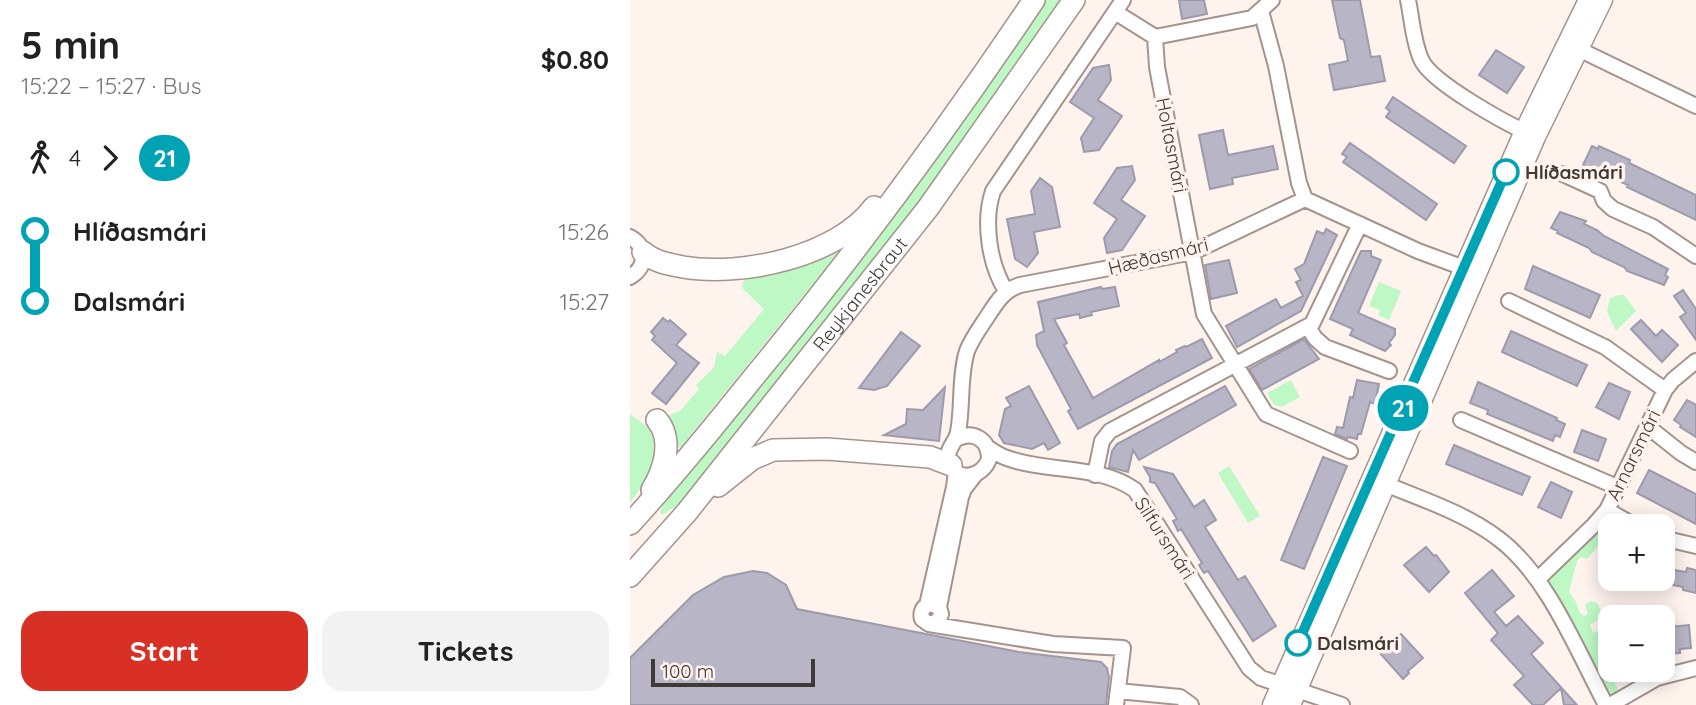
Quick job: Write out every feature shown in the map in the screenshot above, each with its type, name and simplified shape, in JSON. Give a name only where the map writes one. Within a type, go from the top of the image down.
[{"type":"highway","name":"Reykjanesbraut","points":[[630,576],[687,512],[928,208],[1074,0]]},
{"type":"highway","points":[[1035,57],[1086,0]]},
{"type":"highway","name":"Reykjanesbraut","points":[[631,523],[690,456],[809,309],[931,148],[1029,6]]},
{"type":"highway","points":[[637,245],[652,260],[717,270],[758,265],[816,249],[854,229],[871,212],[895,180],[931,148]]},
{"type":"highway","points":[[631,523],[661,472],[666,443],[663,428],[657,420]]},
{"type":"highway","points":[[687,512],[736,470],[773,450],[827,449],[930,457],[953,468]]},
{"type":"main road","points":[[1272,705],[1290,693],[1468,275],[1572,46],[1588,0]]},
{"type":"main road","points":[[1572,46],[1604,0]]},
{"type":"street","points":[[936,608],[954,487],[949,449],[956,439],[967,351],[1006,291],[999,278],[987,219],[993,191],[1119,6],[1154,37],[1252,18],[1272,0]]},
{"type":"street","points":[[1408,0],[1420,59],[1426,67],[1446,84],[1530,134]]},
{"type":"street","points":[[1261,11],[1271,45],[1299,183],[1305,199],[1418,251],[1442,268],[1468,275]]},
{"type":"street","name":"Holtasmári","points":[[1154,37],[1157,67],[1204,314],[1263,411],[1350,451]]},
{"type":"street","points":[[1572,46],[1696,106]]},
{"type":"street","points":[[1563,174],[1600,191],[1604,201],[1613,209],[1653,227],[1696,256]]},
{"type":"street","name":"Hæðasmári","points":[[1006,291],[1020,285],[1194,251],[1305,199]]},
{"type":"street","points":[[1095,475],[1102,441],[1108,433],[1315,322],[1360,224]]},
{"type":"street","points":[[630,277],[640,268],[637,245]]},
{"type":"street","points":[[1509,301],[1605,347],[1665,390]]},
{"type":"street","points":[[1308,327],[1325,347],[1389,371]]},
{"type":"street","name":"Arnarsmári","points":[[1538,579],[1607,510],[1665,390],[1696,360]]},
{"type":"street","points":[[936,608],[961,497],[975,475],[987,464],[987,447],[968,425],[961,405]]},
{"type":"street","points":[[1461,420],[1617,486]]},
{"type":"street","points":[[1647,426],[1696,463]]},
{"type":"street","points":[[956,439],[966,435],[976,436]]},
{"type":"street","name":"Silfursmári","points":[[987,447],[1006,458],[1095,475],[1119,481],[1135,490],[1243,661],[1261,678],[1290,693],[1342,705]]},
{"type":"street","name":"Silfursmári","points":[[987,464],[1006,458]]},
{"type":"street","points":[[953,468],[965,475],[975,475]]},
{"type":"street","points":[[1379,481],[1476,524],[1515,552],[1538,579],[1608,705],[1657,678],[1696,668]]},
{"type":"street","points":[[1607,510],[1614,514]]},
{"type":"street","points":[[1675,541],[1696,545]]},
{"type":"street","points":[[961,628],[936,608],[922,609],[921,616],[931,624],[1053,643],[1123,648],[1117,698],[1180,697],[1191,705]]},
{"type":"green space","points":[[1039,0],[1063,0],[945,171],[686,499],[662,515],[660,512],[671,489]]},
{"type":"green space","points":[[847,242],[680,448],[669,439],[669,415],[680,411],[699,389],[696,385],[714,367],[717,352],[725,356],[764,309],[743,289],[746,277]]},
{"type":"green space","points":[[1379,282],[1401,291],[1389,320],[1378,315],[1380,310],[1369,306]]},
{"type":"green space","points":[[1624,295],[1636,311],[1616,331],[1607,312],[1610,298]]},
{"type":"green space","points":[[1291,380],[1300,397],[1282,407],[1274,405],[1267,393]]},
{"type":"green space","points":[[630,414],[650,429],[655,423],[659,449],[647,479],[630,503]]},
{"type":"green space","points":[[1229,466],[1260,516],[1248,523],[1218,473]]},
{"type":"green space","points":[[1598,532],[1598,546],[1587,559],[1581,557],[1577,561],[1569,592],[1580,613],[1585,616],[1588,614],[1585,605],[1590,601],[1598,605],[1598,620],[1590,625],[1593,633],[1598,630],[1598,679],[1549,588],[1549,579],[1555,570]]},
{"type":"green space","points":[[1600,682],[1614,682],[1619,691],[1610,694],[1605,692]]},
{"type":"building","points":[[1179,0],[1204,0],[1207,14],[1182,19]]},
{"type":"building","points":[[1332,0],[1360,0],[1371,57],[1380,56],[1385,81],[1334,90],[1329,65],[1348,61]]},
{"type":"building","points":[[1496,50],[1524,67],[1507,93],[1479,75]]},
{"type":"building","points":[[1109,65],[1111,80],[1098,100],[1122,116],[1099,150],[1084,152],[1081,138],[1094,118],[1070,102],[1093,68]]},
{"type":"building","points":[[1393,97],[1466,146],[1454,163],[1386,117],[1390,111],[1386,108]]},
{"type":"building","points":[[1223,130],[1228,155],[1273,146],[1278,169],[1232,178],[1233,184],[1210,189],[1199,135]]},
{"type":"building","points":[[1350,143],[1437,204],[1426,220],[1343,162],[1347,157],[1342,154]]},
{"type":"building","points":[[1592,146],[1598,149],[1599,146],[1630,160],[1629,163],[1696,195],[1696,220],[1627,187],[1622,180],[1583,165]]},
{"type":"building","points":[[1132,166],[1135,180],[1121,200],[1145,216],[1122,250],[1107,253],[1104,238],[1117,219],[1094,203],[1117,168]]},
{"type":"building","points":[[1040,178],[1052,187],[1060,227],[1034,232],[1038,253],[1027,267],[1015,259],[1007,219],[1035,214],[1031,191]]},
{"type":"building","points":[[1560,212],[1586,221],[1584,224],[1604,236],[1668,269],[1664,285],[1627,271],[1557,233],[1558,231],[1551,228]]},
{"type":"building","points":[[1326,229],[1337,235],[1301,311],[1237,347],[1226,326],[1276,299],[1281,308],[1303,296],[1296,282],[1301,280],[1295,269],[1304,264],[1317,231],[1324,234]]},
{"type":"building","points":[[1361,251],[1371,251],[1371,256],[1381,260],[1358,313],[1395,329],[1395,335],[1389,343],[1391,345],[1385,351],[1350,335],[1353,329],[1330,319]]},
{"type":"building","points":[[1229,260],[1237,293],[1211,299],[1205,265]]},
{"type":"building","points":[[1533,266],[1600,295],[1590,318],[1525,289]]},
{"type":"building","points":[[1101,287],[1115,287],[1119,306],[1091,312],[1092,315],[1080,318],[1079,314],[1054,319],[1067,343],[1064,345],[1093,398],[1177,352],[1176,350],[1202,339],[1212,358],[1078,429],[1068,411],[1071,409],[1037,345],[1036,335],[1044,331],[1038,302]]},
{"type":"building","points":[[1683,290],[1696,309],[1696,340],[1680,317],[1686,313],[1674,296]]},
{"type":"building","points":[[663,318],[668,322],[670,320],[686,334],[676,345],[699,363],[666,404],[652,393],[677,363],[652,340],[655,336],[651,332]]},
{"type":"building","points":[[1641,320],[1656,336],[1662,330],[1678,345],[1662,362],[1631,329]]},
{"type":"building","points":[[1511,331],[1587,365],[1577,386],[1502,352]]},
{"type":"building","points":[[901,332],[920,346],[887,386],[874,390],[859,388]]},
{"type":"building","points":[[1304,339],[1319,359],[1262,390],[1249,369]]},
{"type":"building","points":[[1357,380],[1379,384],[1375,404],[1370,402],[1361,434],[1358,434],[1357,439],[1347,439],[1335,434],[1337,427],[1343,428]]},
{"type":"building","points":[[1478,382],[1557,418],[1556,420],[1565,424],[1560,437],[1555,435],[1553,441],[1487,414],[1488,410],[1470,403]]},
{"type":"building","points":[[1609,383],[1630,392],[1619,419],[1596,407]]},
{"type":"building","points":[[1029,386],[1060,443],[1048,450],[1044,443],[1032,449],[1004,443],[999,435],[1005,409],[1011,406],[1006,398]]},
{"type":"building","points":[[1225,386],[1236,405],[1139,460],[1133,450],[1128,472],[1109,467],[1112,451],[1117,444]]},
{"type":"building","points":[[945,387],[939,441],[884,435],[906,424],[907,409],[923,410]]},
{"type":"building","points":[[1687,400],[1696,405],[1696,437],[1674,420]]},
{"type":"building","points":[[1582,430],[1606,439],[1598,461],[1574,452]]},
{"type":"building","points":[[1454,445],[1530,477],[1522,495],[1446,464]]},
{"type":"building","points":[[1323,457],[1347,466],[1304,569],[1281,560]]},
{"type":"building","points":[[1144,467],[1173,474],[1194,507],[1204,500],[1216,520],[1205,527],[1238,580],[1245,576],[1276,626],[1253,641],[1208,571],[1204,573],[1199,565],[1202,563],[1181,529],[1178,531],[1173,521],[1177,519],[1155,483],[1150,482]]},
{"type":"building","points":[[1649,470],[1696,494],[1696,524],[1637,493]]},
{"type":"building","points":[[1551,482],[1572,492],[1561,518],[1538,507]]},
{"type":"building","points":[[1426,547],[1449,572],[1429,592],[1404,565]]},
{"type":"building","points":[[1492,570],[1514,596],[1494,612],[1506,626],[1518,616],[1543,643],[1531,654],[1577,705],[1564,705],[1561,688],[1543,705],[1533,705],[1514,685],[1524,676],[1491,640],[1498,633],[1465,593]]},
{"type":"building","points":[[1675,570],[1696,570],[1696,593],[1683,590],[1683,587],[1675,585]]},
{"type":"building","points":[[753,571],[767,573],[786,585],[797,609],[1019,652],[1101,662],[1107,668],[1109,677],[1106,705],[630,705],[630,658],[693,595],[724,577]]},
{"type":"building","points":[[1689,625],[1691,648],[1680,649],[1680,653],[1675,653],[1675,626]]},
{"type":"building","points":[[1401,634],[1423,658],[1403,679],[1378,651]]},
{"type":"bus line","name":"21","points":[[1298,643],[1506,172]]},
{"type":"place","name":"Hlíðasmári","points":[[1506,172]]},
{"type":"place","name":"Dalsmári","points":[[1298,643]]}]
